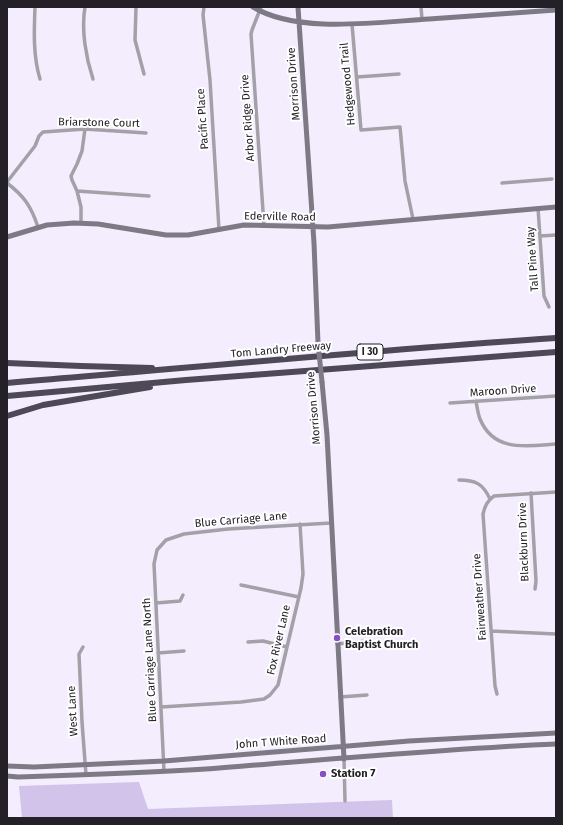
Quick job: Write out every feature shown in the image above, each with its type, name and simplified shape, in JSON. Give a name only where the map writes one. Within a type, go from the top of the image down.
[{"type":"highway","name":"Tom Landry Freeway","points":[[7,382],[556,338]]},
{"type":"highway","name":"Tom Landry Freeway","points":[[7,396],[186,380],[556,352]]},
{"type":"highway","points":[[7,362],[184,369]]},
{"type":"highway","points":[[7,416],[43,404],[106,395],[186,380]]},
{"type":"main road","points":[[252,7],[260,9],[264,14],[299,22],[336,24],[556,10]]},
{"type":"main road","name":"Morrison Drive","points":[[298,7],[313,228],[318,343],[327,435],[330,523],[344,759]]},
{"type":"main road","name":"Ederville Road","points":[[7,238],[47,224],[98,224],[166,235],[188,235],[244,226],[313,228],[556,207]]},
{"type":"main road","name":"John T White Road","points":[[7,766],[34,767],[164,761],[409,741],[556,733]]},
{"type":"main road","name":"John T White Road","points":[[7,776],[86,775],[204,769],[556,744]]},
{"type":"street","points":[[35,7],[34,28],[36,65],[40,79]]},
{"type":"street","points":[[85,7],[84,26],[86,47],[93,80]]},
{"type":"street","points":[[136,7],[136,40],[144,74]]},
{"type":"street","name":"Pacific Place","points":[[204,7],[219,230]]},
{"type":"street","points":[[421,7],[422,19]]},
{"type":"street","name":"Arbor Ridge Drive","points":[[260,9],[251,34],[264,226]]},
{"type":"street","name":"Hedgewood Trail","points":[[352,24],[362,130],[400,127],[405,181],[413,219]]},
{"type":"street","points":[[357,77],[399,74]]},
{"type":"street","points":[[81,223],[77,191],[71,176],[82,151],[85,129]]},
{"type":"street","name":"Briarstone Court","points":[[7,183],[36,146],[39,136],[43,132],[85,129],[146,133]]},
{"type":"street","points":[[502,182],[552,178]]},
{"type":"street","points":[[7,183],[27,202],[33,212],[38,227]]},
{"type":"street","points":[[77,191],[149,196]]},
{"type":"street","name":"Tall Pine Way","points":[[538,208],[544,296],[549,307]]},
{"type":"street","points":[[540,236],[556,235]]},
{"type":"street","name":"Maroon Drive","points":[[450,403],[556,396]]},
{"type":"street","points":[[476,402],[484,428],[491,436],[504,443],[517,446],[556,444]]},
{"type":"street","points":[[459,480],[469,480],[478,483],[486,490],[490,500],[494,496],[556,492]]},
{"type":"street","name":"Blackburn Drive","points":[[531,493],[536,581],[535,589]]},
{"type":"street","name":"Fairweather Drive","points":[[490,500],[485,506],[484,514],[491,631],[495,686],[497,694]]},
{"type":"street","name":"Blue Carriage Lane","points":[[158,549],[166,540],[184,534],[228,529],[330,523]]},
{"type":"street","name":"Fox River Lane","points":[[161,707],[241,702],[264,699],[270,695],[278,685],[299,597],[302,574],[300,524]]},
{"type":"street","name":"Blue Carriage Lane North","points":[[158,549],[154,564],[164,771]]},
{"type":"street","points":[[241,585],[299,597]]},
{"type":"street","points":[[156,603],[180,601],[183,595]]},
{"type":"street","points":[[491,631],[556,634]]},
{"type":"street","points":[[248,642],[263,641],[287,646]]},
{"type":"street","points":[[337,644],[367,642]]},
{"type":"street","name":"West Lane","points":[[83,647],[80,654],[82,722],[86,775]]},
{"type":"street","points":[[158,653],[184,651]]},
{"type":"street","points":[[340,697],[367,695]]},
{"type":"street","points":[[344,759],[345,801]]},
{"type":"shaded area","points":[[139,782],[148,809],[392,800],[393,818],[22,818],[19,786]]},
{"type":"place","name":"Celebration Baptist Church","points":[[337,638]]},
{"type":"place","name":"Station 7","points":[[323,774]]}]
